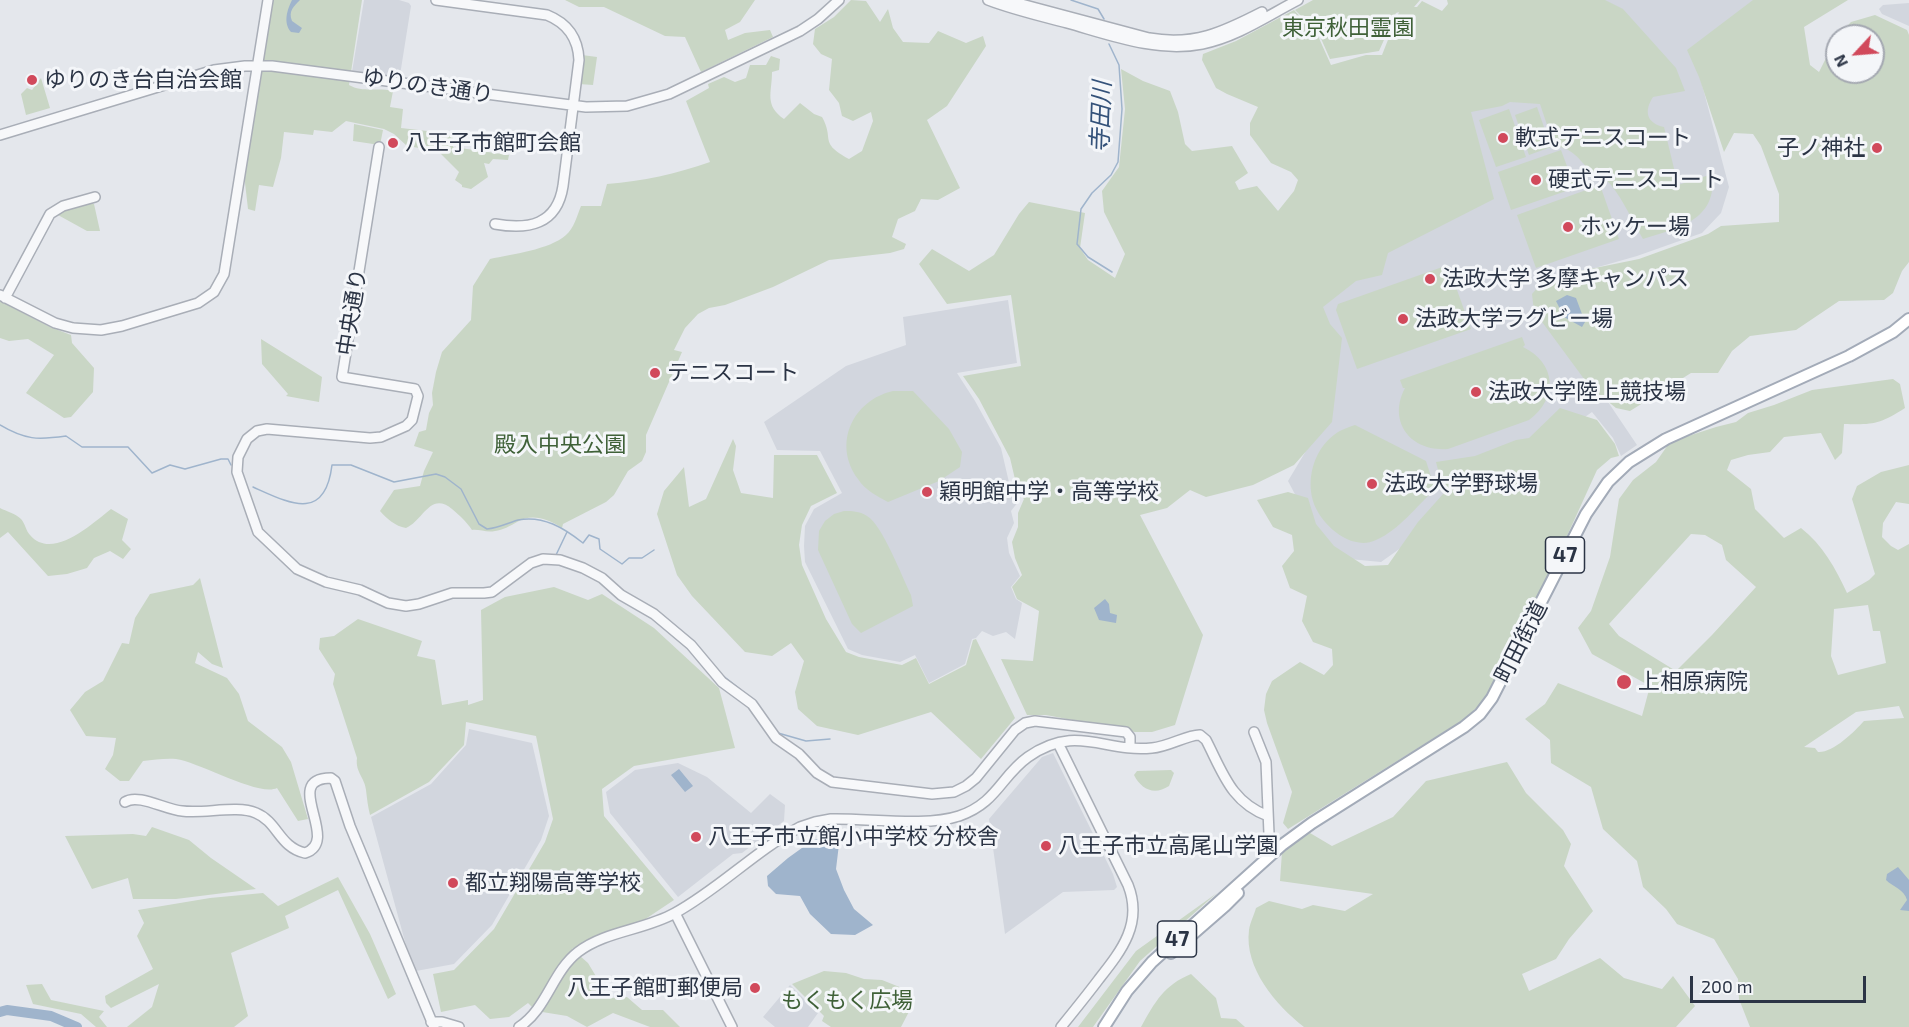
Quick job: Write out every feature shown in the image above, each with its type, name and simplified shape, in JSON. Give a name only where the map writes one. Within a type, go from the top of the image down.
[{"type":"main road","name":"町田街道","points":[[1104,1027],[1136,980],[1181,940],[1225,906],[1274,853],[1312,823],[1468,724],[1484,710],[1586,514],[1608,482],[1629,462],[1666,439],[1849,356],[1893,332],[1909,319]]},
{"type":"main road","name":"町田街道","points":[[1112,1027],[1142,984],[1181,940]]},
{"type":"street","points":[[95,197],[63,206],[50,214],[3,296],[46,320],[64,326],[101,330],[198,303],[214,292],[224,274],[268,0]]},
{"type":"street","points":[[436,0],[543,14],[555,18],[573,34],[579,52],[562,192],[555,208],[542,220],[527,227],[495,224]]},
{"type":"street","name":"ゆりのき通り","points":[[0,135],[214,70],[258,65],[573,105],[618,107],[644,103],[669,94],[800,31],[818,19],[839,0]]},
{"type":"street","points":[[988,0],[1018,11],[1146,44],[1178,47],[1223,38],[1298,0]]},
{"type":"street","points":[[1006,0],[1149,38],[1178,41],[1207,37],[1226,31],[1285,0]]},
{"type":"street","name":"中央通り","points":[[379,147],[342,377],[416,390],[418,396],[414,418],[406,426],[378,438],[267,429],[257,431],[247,439],[238,457],[237,470],[256,528],[267,542],[297,569],[326,582],[356,589],[388,603],[406,606],[452,593],[492,592],[528,565],[543,559],[560,560],[583,568],[599,576],[624,598],[654,614],[687,642],[719,679],[752,704],[776,738],[799,754],[817,773],[832,782],[932,794],[954,792],[976,778],[1015,730],[1025,723],[1035,721],[1125,732],[1130,735],[1130,748]]},
{"type":"street","points":[[1254,732],[1266,762],[1269,834],[1274,853]]},
{"type":"street","points":[[519,1027],[536,1011],[565,965],[581,950],[598,940],[648,926],[675,913],[800,827],[827,820],[933,820],[957,817],[990,798],[1026,758],[1058,743],[1084,740],[1130,748],[1160,747],[1195,734],[1201,735],[1235,795],[1247,806],[1268,816]]},
{"type":"street","points":[[1058,743],[1128,885],[1133,909],[1131,927],[1124,946],[1061,1027]]},
{"type":"street","points":[[125,802],[136,799],[181,811],[254,812],[267,820],[290,847],[305,853],[316,847],[318,842],[315,818],[309,800],[310,790],[315,782],[331,778],[338,786],[351,826],[433,1024],[442,1022],[459,1027]]},
{"type":"street","points":[[675,913],[732,1027]]},
{"type":"shaded area","points":[[364,0],[399,0],[411,6],[400,75],[397,77],[352,72]]},
{"type":"shaded area","name":"法政大学 多摩キャンパス","points":[[1463,0],[1771,0],[1695,58],[1729,187],[1721,213],[1702,233],[1637,256],[1549,281],[1606,399],[1637,445],[1621,456],[1613,438],[1592,412],[1381,562],[1328,557],[1288,481],[1328,414],[1305,278]]},
{"type":"shaded area","points":[[1909,3],[1909,26],[1882,14],[1879,9],[1883,5]]},
{"type":"shaded area","name":"穎明館中学・高等学校","points":[[1008,300],[1017,363],[957,373],[1001,448],[1011,491],[1018,502],[1011,511],[1014,523],[1007,538],[1009,553],[1020,576],[1011,587],[1016,599],[1022,603],[1015,639],[1006,632],[993,636],[982,631],[972,639],[965,664],[929,683],[915,655],[900,662],[862,655],[848,649],[805,562],[804,546],[805,526],[814,509],[842,493],[820,451],[777,450],[764,422],[846,366],[906,345],[903,317]]},
{"type":"shaded area","name":"都立翔陽高等学校","points":[[469,729],[532,743],[549,816],[541,840],[492,925],[454,964],[416,971],[407,949],[371,817],[431,784],[466,745]]},
{"type":"shaded area","name":"八王子市立高尾山学園","points":[[1053,753],[1113,874],[1117,887],[1114,890],[1063,892],[1005,934],[989,819],[1042,757]]},
{"type":"shaded area","name":"八王子市立館小中学校 分校舎","points":[[678,763],[707,777],[751,813],[770,794],[785,805],[784,821],[742,853],[733,854],[678,897],[610,813],[606,792],[635,770]]},
{"type":"shaded area","points":[[790,985],[818,1013],[808,1027],[775,1027],[763,1017]]},
{"type":"green space","points":[[271,0],[362,0],[349,85],[360,89],[393,91],[390,107],[403,109],[401,128],[453,134],[453,147],[509,155],[508,160],[493,159],[489,164],[484,163],[488,177],[471,189],[462,187],[455,180],[459,172],[438,151],[407,146],[394,134],[384,129],[346,121],[332,132],[314,130],[313,135],[284,132],[281,158],[273,187],[259,185],[255,211],[248,209],[244,174]]},
{"type":"green space","points":[[565,0],[755,0],[740,22],[725,30],[728,40],[745,33],[770,30],[773,37],[701,72],[685,37],[665,36],[604,7],[579,7]]},
{"type":"green space","name":"殿入中央公園","points":[[851,0],[866,1],[880,22],[888,9],[893,28],[903,42],[929,43],[938,31],[966,43],[983,36],[986,46],[947,106],[927,120],[960,188],[938,200],[921,199],[915,211],[898,219],[892,237],[906,244],[904,249],[890,253],[829,260],[773,287],[725,305],[709,308],[698,314],[685,328],[674,350],[682,352],[646,435],[646,452],[642,461],[628,471],[614,495],[606,502],[563,524],[562,528],[546,520],[528,518],[506,528],[489,532],[472,530],[452,509],[438,503],[432,505],[406,528],[385,517],[380,511],[394,490],[420,486],[433,452],[414,446],[419,432],[426,430],[433,405],[432,393],[436,372],[442,352],[471,320],[473,286],[490,259],[530,251],[559,240],[571,229],[581,206],[601,206],[607,184],[659,176],[710,162],[686,101],[709,88],[708,84],[724,77],[735,82],[746,78],[750,65],[766,65],[771,56],[780,59],[779,70],[772,72],[770,98],[778,114],[784,119],[800,103],[822,117],[830,144],[839,153],[849,159],[862,151],[873,121],[871,112],[853,121],[842,116],[839,103],[829,90],[832,59],[821,54],[813,44],[815,29],[834,17]]},
{"type":"green space","name":"東京秋田霊園","points":[[1313,0],[1420,0],[1414,7],[1422,1],[1442,11],[1448,4],[1447,0],[1605,0],[1623,9],[1676,68],[1685,91],[1653,97],[1648,107],[1648,116],[1653,123],[1664,127],[1678,185],[1712,174],[1709,202],[1692,220],[1669,231],[1643,239],[1609,182],[1591,171],[1569,151],[1554,146],[1540,104],[1510,102],[1502,106],[1471,112],[1494,199],[1388,253],[1382,275],[1356,281],[1323,307],[1330,324],[1342,338],[1332,422],[1294,465],[1253,485],[1206,497],[1190,490],[1167,508],[1140,515],[1203,635],[1175,725],[1152,732],[1135,732],[1046,715],[1027,715],[1001,659],[1033,661],[1039,611],[1017,599],[1012,587],[1022,575],[1012,542],[1018,527],[1018,513],[1024,499],[1018,492],[1010,458],[979,399],[963,376],[1021,366],[1011,295],[947,304],[919,264],[932,249],[969,271],[994,255],[1029,202],[1085,213],[1080,248],[1088,260],[1115,278],[1125,254],[1104,212],[1102,191],[1119,167],[1125,109],[1121,69],[1143,81],[1170,91],[1178,112],[1185,144],[1192,151],[1232,146],[1248,173],[1235,182],[1239,190],[1257,186],[1278,211],[1294,191],[1298,180],[1291,172],[1271,163],[1250,135],[1250,123],[1258,107],[1216,88],[1202,60],[1203,54],[1236,41],[1294,10],[1318,36],[1331,65],[1366,55],[1382,55],[1399,12],[1396,13],[1379,51],[1330,59],[1319,34],[1295,10]]},
{"type":"green space","points":[[1753,0],[1848,0],[1804,27],[1810,65],[1819,72],[1825,60],[1825,84],[1885,84],[1885,24],[1849,24],[1875,15],[1907,30],[1909,35],[1909,262],[1902,271],[1893,293],[1884,300],[1839,301],[1796,330],[1750,336],[1732,351],[1718,373],[1691,373],[1630,411],[1616,408],[1590,387],[1534,311],[1532,294],[1546,278],[1639,259],[1708,234],[1721,226],[1779,222],[1779,194],[1761,146],[1753,134],[1734,133],[1724,152],[1699,77],[1687,50]]},
{"type":"green space","points":[[582,55],[597,57],[593,85],[579,84]]},
{"type":"green space","points":[[41,78],[50,108],[26,115],[21,94],[27,88],[32,90]]},
{"type":"green space","name":"軟式テニスコート","points":[[1537,107],[1551,147],[1529,155],[1515,115]]},
{"type":"green space","name":"軟式テニスコート","points":[[1509,109],[1526,157],[1496,167],[1479,120]]},
{"type":"green space","points":[[354,124],[383,130],[380,145],[353,141]]},
{"type":"green space","name":"硬式テニスコート","points":[[1561,150],[1575,188],[1511,210],[1498,172]]},
{"type":"green space","name":"ホッケー場","points":[[1600,185],[1619,239],[1536,268],[1517,215]]},
{"type":"green space","points":[[90,202],[94,204],[100,231],[87,231],[58,215],[58,213]]},
{"type":"green space","name":"法政大学ラグビー場","points":[[1448,265],[1471,329],[1357,369],[1336,310],[1338,304]]},
{"type":"green space","points":[[0,301],[50,327],[71,335],[72,343],[94,368],[93,392],[71,417],[64,418],[26,393],[54,355],[28,339],[9,341],[0,338]]},
{"type":"green space","name":"法政大学陸上競技場","points":[[1522,337],[1525,345],[1523,347],[1542,362],[1550,381],[1545,402],[1539,411],[1529,420],[1448,449],[1423,446],[1413,440],[1401,423],[1400,401],[1405,388],[1400,380]]},
{"type":"green space","points":[[261,339],[322,377],[319,402],[286,396],[288,394],[262,364]]},
{"type":"green space","points":[[1893,379],[1900,384],[1905,408],[1876,422],[1844,424],[1842,453],[1835,460],[1821,433],[1784,437],[1770,452],[1731,460],[1727,470],[1751,489],[1755,509],[1784,538],[1801,528],[1809,534],[1828,558],[1847,593],[1875,574],[1852,499],[1857,486],[1881,472],[1909,465],[1909,504],[1896,502],[1883,523],[1882,537],[1898,550],[1909,544],[1909,1027],[1750,1027],[1739,999],[1738,979],[1714,939],[1677,924],[1666,909],[1643,887],[1637,861],[1603,829],[1591,787],[1551,763],[1550,740],[1525,719],[1545,704],[1558,683],[1642,716],[1650,686],[1592,654],[1578,628],[1591,611],[1610,557],[1619,499],[1633,480],[1656,462],[1670,442],[1736,422],[1748,413],[1812,390]],"holes":[[[1691,534],[1705,535],[1722,545],[1726,560],[1756,587],[1676,671],[1619,636],[1609,624]],[[1868,605],[1873,631],[1880,631],[1886,663],[1838,675],[1831,656],[1834,609]],[[1899,706],[1904,718],[1864,721],[1843,741],[1824,751],[1818,752],[1815,748],[1804,747],[1856,712]]]},
{"type":"green space","points":[[893,391],[913,391],[949,429],[962,452],[960,467],[939,481],[888,502],[868,490],[858,479],[850,466],[847,438],[857,414],[879,396]]},
{"type":"green space","points":[[1560,408],[1597,420],[1615,444],[1619,456],[1611,458],[1597,470],[1557,558],[1483,701],[1466,718],[1288,829],[1283,823],[1292,792],[1267,723],[1264,710],[1266,694],[1272,681],[1300,662],[1324,675],[1333,665],[1332,649],[1313,642],[1302,621],[1307,596],[1290,588],[1282,566],[1294,551],[1292,535],[1273,527],[1257,500],[1288,492],[1308,498],[1316,524],[1334,546],[1365,566],[1388,565],[1418,522],[1444,493],[1436,462],[1475,456],[1516,440],[1529,438]]},
{"type":"green space","name":"法政大学野球場","points":[[1355,425],[1426,461],[1435,489],[1392,530],[1366,543],[1347,539],[1329,527],[1317,510],[1311,491],[1314,463],[1323,446],[1338,432]]},
{"type":"green space","points":[[733,439],[736,446],[733,470],[741,493],[773,498],[774,455],[817,455],[837,493],[811,506],[802,525],[799,545],[802,565],[826,619],[846,652],[859,657],[902,665],[916,658],[929,684],[966,665],[973,640],[976,639],[1015,718],[981,759],[931,712],[858,735],[817,726],[798,709],[795,692],[804,661],[791,643],[772,656],[745,652],[692,596],[677,575],[657,514],[664,491],[684,467],[689,507],[706,499]]},
{"type":"green space","points":[[0,508],[21,519],[29,533],[39,542],[49,544],[60,542],[83,531],[111,509],[128,519],[122,540],[131,549],[123,559],[110,551],[94,558],[87,568],[67,574],[48,576],[8,532],[0,538]]},
{"type":"green space","points":[[844,511],[864,514],[879,529],[911,595],[913,606],[861,633],[852,624],[818,550],[819,531],[825,521],[834,514]]},
{"type":"green space","points":[[200,578],[223,668],[212,664],[198,652],[195,663],[227,678],[239,694],[248,721],[282,747],[291,762],[308,819],[298,821],[277,788],[257,788],[243,784],[186,761],[164,759],[143,761],[129,781],[120,781],[105,769],[113,755],[116,738],[86,736],[70,710],[85,692],[103,681],[122,643],[129,644],[135,618],[150,594],[193,585]]},
{"type":"green space","points":[[554,587],[588,600],[602,594],[654,628],[719,688],[735,748],[634,766],[602,789],[604,816],[674,900],[641,922],[592,938],[572,949],[588,963],[609,998],[627,997],[642,1010],[663,1010],[680,1027],[650,1027],[613,1013],[587,1027],[567,1016],[536,1011],[528,1003],[509,1017],[490,1019],[475,1005],[441,1012],[433,974],[454,970],[494,929],[545,842],[553,819],[536,736],[466,722],[464,745],[429,782],[370,815],[365,786],[357,767],[357,758],[333,684],[335,674],[319,649],[320,638],[334,636],[358,619],[422,641],[417,656],[435,660],[442,705],[468,700],[468,705],[483,700],[481,610],[505,597]]},
{"type":"green space","points":[[1507,762],[1526,793],[1563,830],[1571,844],[1564,866],[1593,911],[1569,939],[1556,959],[1522,974],[1529,991],[1600,958],[1624,978],[1662,989],[1673,976],[1695,1006],[1676,1027],[1304,1027],[1273,997],[1257,972],[1249,944],[1250,927],[1256,908],[1269,901],[1302,909],[1313,905],[1345,911],[1373,894],[1280,881],[1282,852],[1310,833],[1332,846],[1393,817],[1426,781]]},
{"type":"green space","points":[[1171,770],[1174,773],[1169,786],[1153,791],[1140,784],[1134,775],[1137,771]]},
{"type":"green space","points":[[152,827],[189,840],[256,889],[176,899],[133,899],[128,878],[92,889],[65,836],[133,834],[146,836]]},
{"type":"green space","points":[[338,877],[370,934],[396,994],[388,999],[338,890],[285,916],[289,928],[231,953],[248,1016],[234,1027],[127,1027],[152,1007],[159,984],[111,1008],[106,1003],[105,996],[153,969],[137,936],[144,923],[138,910],[210,898],[263,893],[278,906]]},
{"type":"green space","points":[[1217,893],[1140,961],[1093,1027],[1078,1027],[1136,951]]},
{"type":"green space","name":"もくもく広場","points":[[824,971],[882,980],[902,988],[914,1002],[901,1027],[831,1027],[822,1021],[824,1016],[792,984]]},
{"type":"green space","points":[[1191,974],[1216,998],[1221,1018],[1236,1019],[1245,1027],[1141,1027],[1167,989]]},
{"type":"green space","points":[[42,984],[51,1000],[104,1011],[99,1017],[107,1027],[96,1027],[81,1014],[33,1004],[26,985]]},
{"type":"water","points":[[292,0],[300,0],[292,9],[291,14],[292,21],[302,28],[299,33],[291,32],[286,21]]},
{"type":"water","points":[[1567,295],[1576,298],[1585,322],[1582,327],[1564,317],[1556,301]]},
{"type":"water","points":[[1105,599],[1109,604],[1110,613],[1117,615],[1116,623],[1099,620],[1094,608]]},
{"type":"water","points":[[679,769],[693,786],[685,792],[671,775]]},
{"type":"water","points":[[840,836],[836,869],[854,909],[873,925],[855,935],[831,934],[810,914],[800,896],[776,894],[768,886],[767,876],[813,840]]},
{"type":"water","points":[[1898,867],[1909,880],[1909,911],[1900,910],[1907,900],[1906,896],[1886,880],[1887,874]]},
{"type":"waterway","name":"寺田川","points":[[1071,0],[1098,9],[1104,19]]},
{"type":"waterway","name":"寺田川","points":[[1109,44],[1119,65],[1122,109],[1118,162],[1111,175],[1092,193],[1081,209],[1077,244],[1088,257],[1112,272]]},
{"type":"waterway","points":[[0,425],[17,434],[32,438],[66,436],[82,447],[128,447],[152,473],[170,465],[185,469],[221,459],[228,459],[231,465]]},
{"type":"waterway","points":[[253,487],[303,504],[313,502],[322,495],[328,483],[332,465],[351,465],[394,482],[436,474],[445,477],[461,489],[479,524],[487,529],[518,520],[545,521],[568,532],[583,543],[589,535],[599,539],[600,549],[622,564],[629,558],[642,558],[654,550]]},
{"type":"waterway","points":[[557,555],[567,532]]},
{"type":"waterway","points":[[587,565],[602,573]]},
{"type":"waterway","points":[[644,603],[655,610]]},
{"type":"waterway","points":[[722,675],[754,700]]},
{"type":"waterway","points":[[778,733],[806,741],[830,739]]},
{"type":"waterway","points":[[0,1012],[7,1010],[51,1016],[77,1027]]},
{"type":"place","name":"ゆりのき台自治会館","points":[[32,80]]},
{"type":"place","name":"軟式テニスコート","points":[[1503,138]]},
{"type":"place","name":"八王子市館町会館","points":[[393,143]]},
{"type":"place","name":"子ノ神社","points":[[1877,148]]},
{"type":"place","name":"硬式テニスコート","points":[[1536,180]]},
{"type":"place","name":"ホッケー場","points":[[1568,227]]},
{"type":"place","name":"法政大学 多摩キャンパス","points":[[1430,279]]},
{"type":"place","name":"法政大学ラグビー場","points":[[1403,319]]},
{"type":"place","name":"テニスコート","points":[[655,373]]},
{"type":"place","name":"法政大学陸上競技場","points":[[1476,392]]},
{"type":"place","name":"法政大学野球場","points":[[1372,484]]},
{"type":"place","name":"穎明館中学・高等学校","points":[[927,492]]},
{"type":"place","name":"上相原病院","points":[[1624,682]]},
{"type":"place","name":"八王子市立館小中学校 分校舎","points":[[696,837]]},
{"type":"place","name":"八王子市立高尾山学園","points":[[1046,846]]},
{"type":"place","name":"都立翔陽高等学校","points":[[453,883]]},
{"type":"place","name":"八王子館町郵便局","points":[[755,988]]}]
